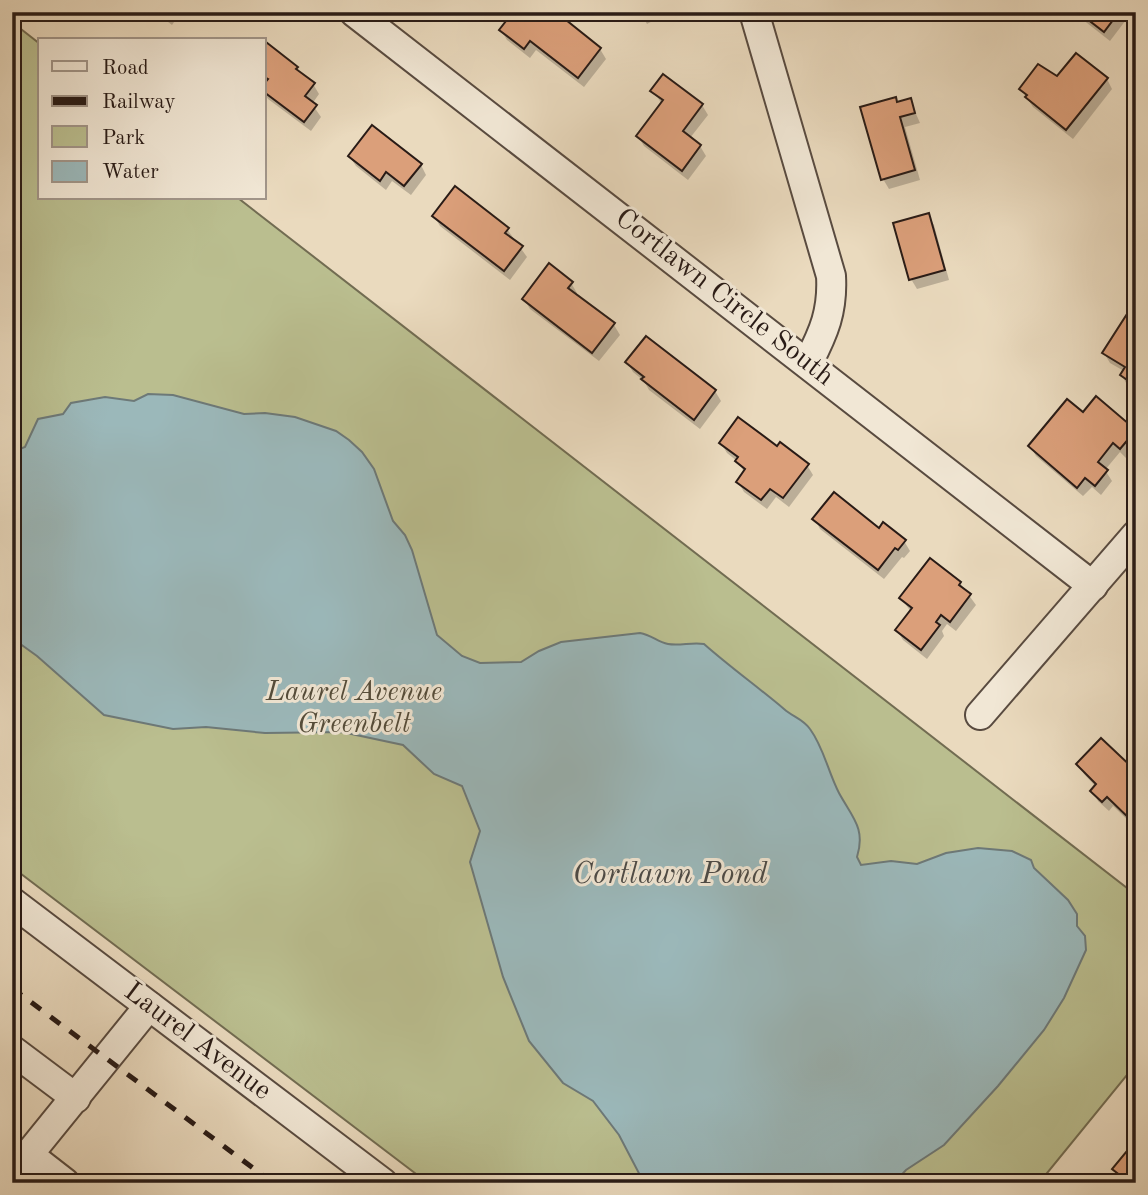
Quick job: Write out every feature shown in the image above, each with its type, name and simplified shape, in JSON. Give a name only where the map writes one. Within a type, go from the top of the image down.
[{"type":"street","name":"Cortlawn Circle South","points":[[354,12],[1093,586]]},
{"type":"street","points":[[754,12],[831,276],[832,297],[826,327],[808,363]]},
{"type":"street","points":[[980,715],[1136,535]]},
{"type":"street","name":"Laurel Avenue","points":[[12,902],[383,1183]]},
{"type":"street","points":[[65,1183],[21,1165],[149,1006]]},
{"type":"street","points":[[12,1049],[76,1098]]},
{"type":"green space","name":"Laurel Avenue Greenbelt","points":[[12,22],[38,42],[38,200],[241,200],[1136,895],[1136,1064],[1039,1183],[428,1183],[12,867]]},
{"type":"water","name":"Cortlawn Pond","points":[[148,394],[173,395],[244,414],[265,413],[295,417],[336,431],[349,440],[374,469],[393,521],[405,535],[412,550],[437,635],[462,656],[480,663],[521,662],[561,642],[640,633],[668,644],[704,644],[810,729],[859,830],[857,857],[861,865],[891,861],[917,864],[946,853],[978,848],[1012,851],[1031,860],[1034,868],[1068,900],[1077,914],[1077,926],[1085,936],[1086,950],[1064,998],[1044,1030],[944,1145],[906,1170],[894,1183],[643,1181],[619,1135],[593,1101],[563,1083],[529,1041],[503,977],[470,862],[480,831],[462,786],[434,774],[403,745],[342,732],[265,733],[206,727],[173,729],[104,715],[37,656],[12,638],[12,452],[25,447],[38,419],[63,414],[71,403],[105,397],[134,401]]},
{"type":"building","points":[[513,12],[556,12],[601,48],[578,78],[530,41],[524,49],[499,30]]},
{"type":"building","points":[[1078,12],[1119,12],[1104,32]]},
{"type":"building","points":[[266,42],[315,83],[305,96],[317,105],[304,122],[266,94]]},
{"type":"building","points":[[1076,53],[1108,78],[1066,130],[1019,89],[1038,64],[1057,76]]},
{"type":"building","points":[[663,74],[703,104],[683,131],[701,145],[682,171],[636,136],[663,100],[650,91]]},
{"type":"building","points":[[896,97],[897,102],[911,98],[915,113],[900,117],[915,170],[881,180],[860,107]]},
{"type":"building","points":[[372,125],[422,164],[404,186],[386,172],[380,181],[348,156]]},
{"type":"building","points":[[455,186],[509,228],[505,233],[523,246],[504,271],[432,216]]},
{"type":"building","points":[[929,213],[945,270],[909,280],[893,223]]},
{"type":"building","points":[[549,263],[573,282],[568,288],[615,323],[592,353],[522,299]]},
{"type":"building","points":[[1136,300],[1136,386],[1120,375],[1125,367],[1102,353]]},
{"type":"building","points":[[646,336],[716,390],[694,420],[641,379],[644,377],[625,362]]},
{"type":"building","points":[[1096,396],[1136,430],[1120,449],[1113,443],[1098,462],[1108,470],[1095,486],[1085,478],[1077,488],[1028,446],[1067,399],[1083,412]]},
{"type":"building","points":[[738,417],[777,446],[780,442],[809,464],[783,498],[770,489],[761,500],[736,482],[745,469],[735,461],[738,457],[719,443]]},
{"type":"building","points":[[834,492],[879,528],[883,522],[906,540],[898,550],[895,548],[878,570],[812,519]]},
{"type":"building","points":[[930,558],[961,582],[959,585],[971,594],[950,622],[941,615],[936,622],[940,625],[921,650],[895,630],[912,608],[899,598]]},
{"type":"building","points":[[1101,738],[1136,771],[1136,825],[1107,797],[1102,802],[1090,791],[1096,784],[1076,764]]},
{"type":"building","points":[[1136,1140],[1136,1183],[1130,1183],[1112,1169]]},
{"type":"railway","points":[[12,988],[273,1183]]}]
